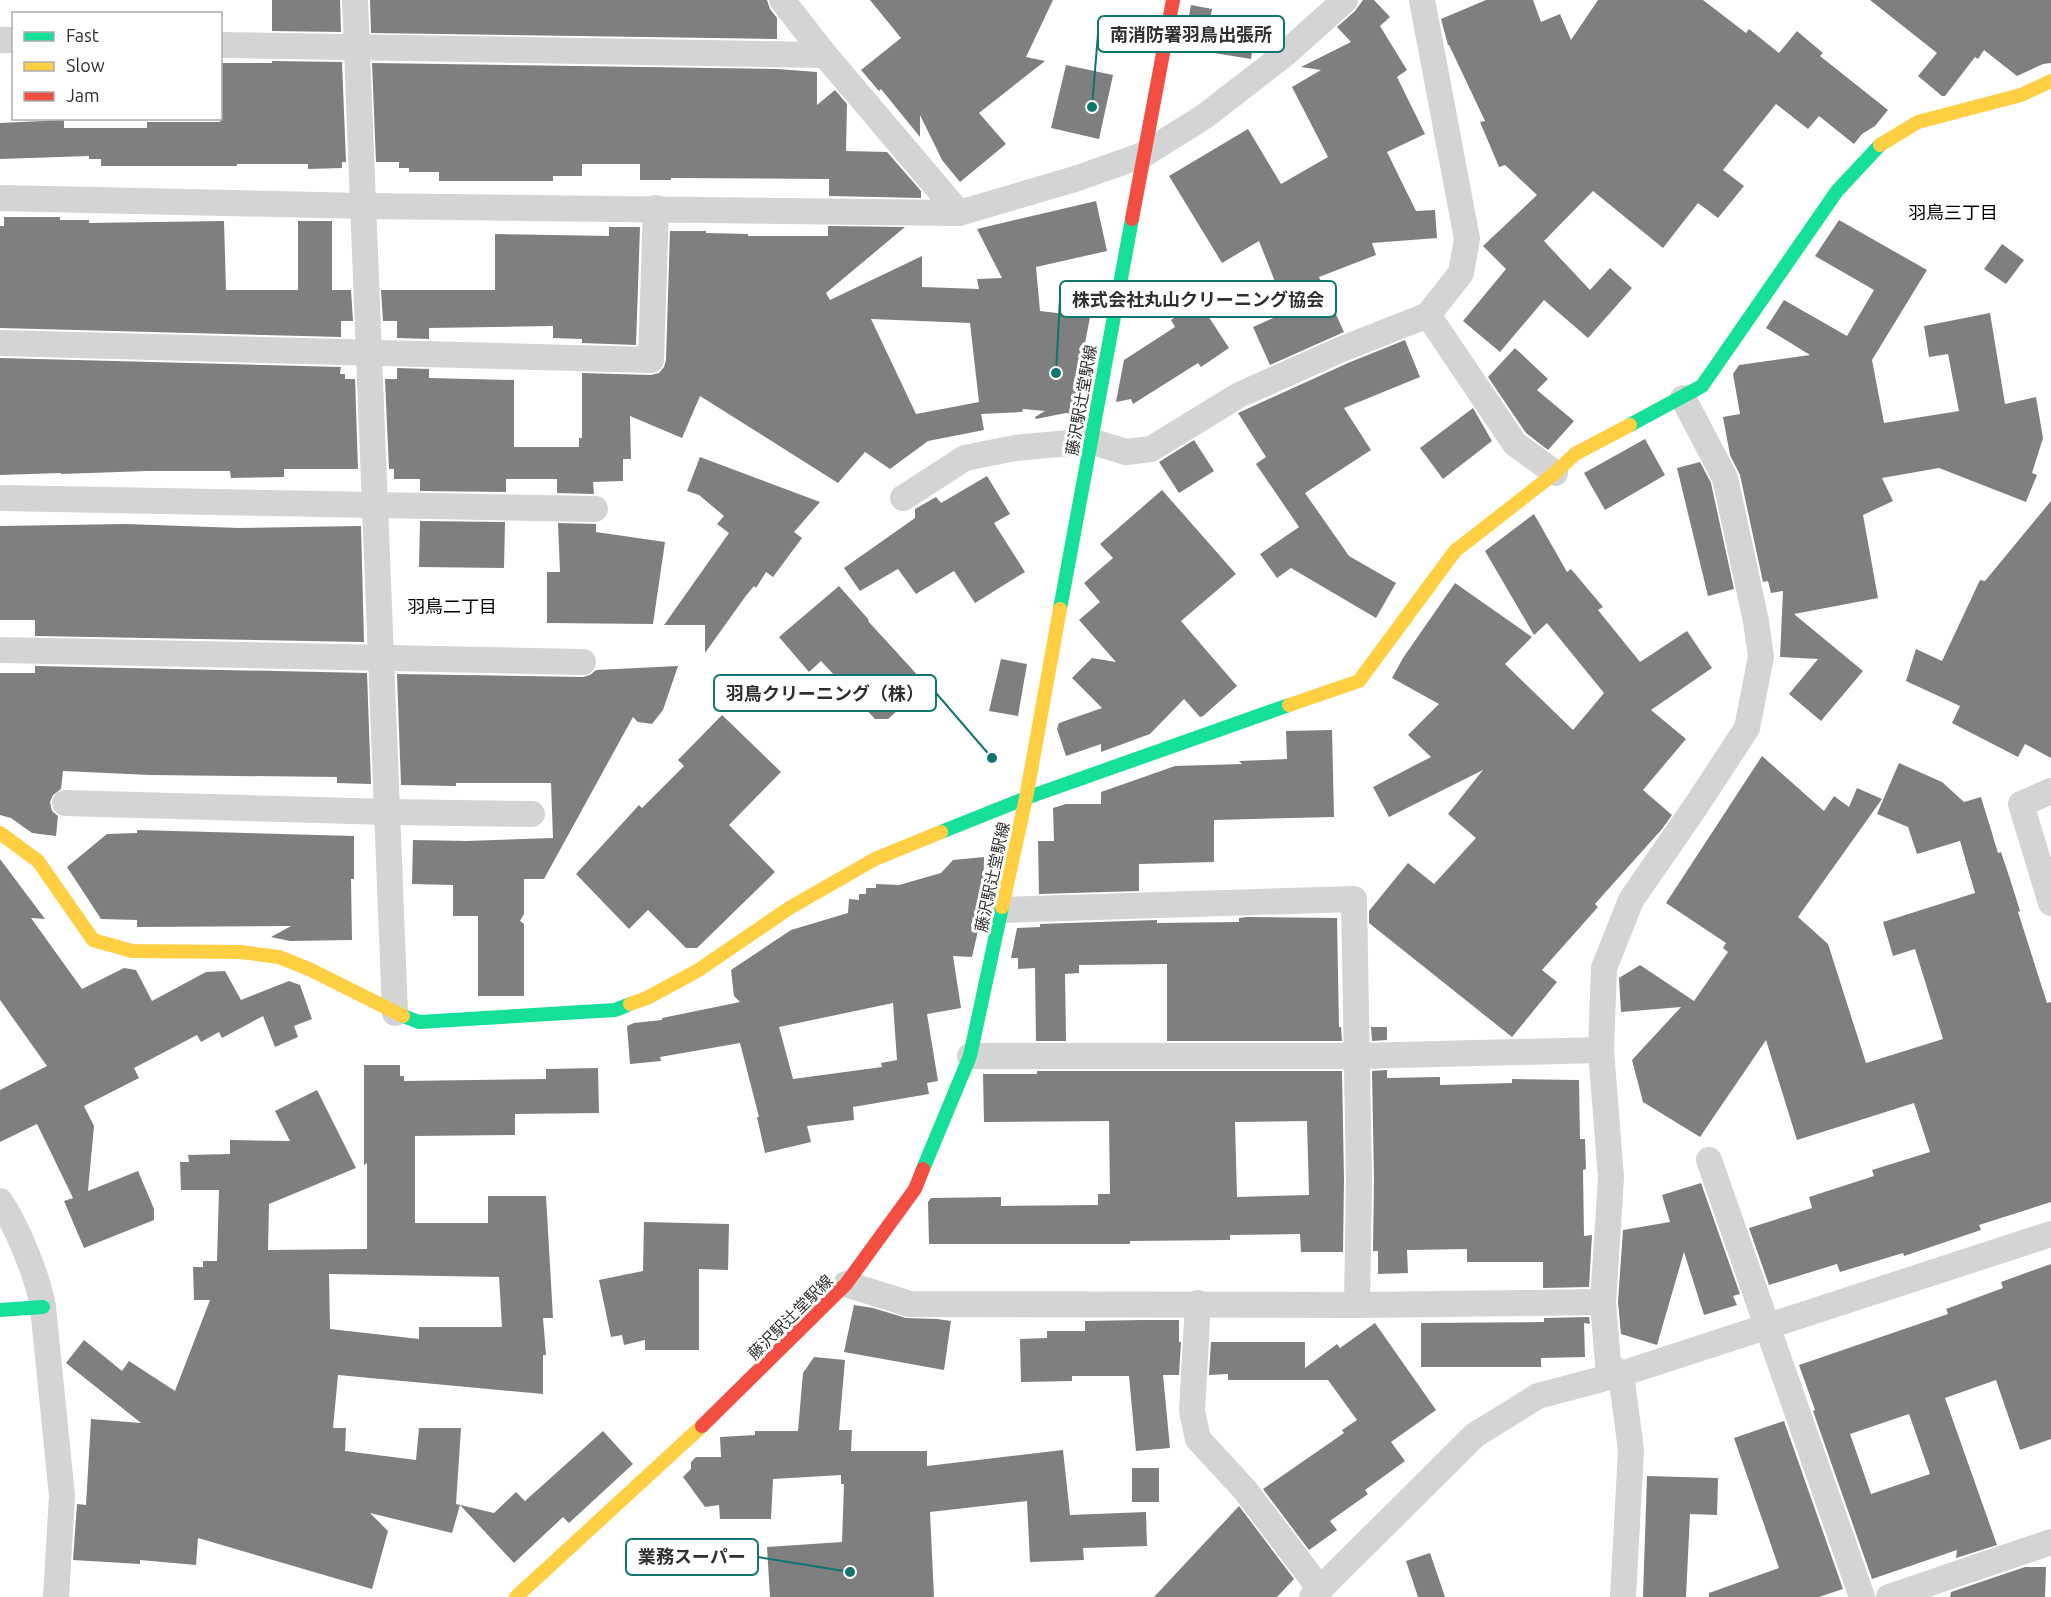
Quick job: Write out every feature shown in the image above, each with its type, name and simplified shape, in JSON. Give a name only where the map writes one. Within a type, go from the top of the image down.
[{"type":"street","points":[[356,0],[395,1012]]},
{"type":"street","points":[[782,0],[825,55],[959,213]]},
{"type":"street","name":"藤沢駅辻堂駅線","points":[[516,1597],[716,1414],[846,1284],[915,1189],[970,1056],[1026,798],[1173,0]]},
{"type":"street","points":[[0,198],[364,206],[959,213],[1075,179],[1143,155],[1205,116],[1285,54],[1345,0]]},
{"type":"street","points":[[903,498],[964,458],[1015,448],[1090,441],[1126,452],[1151,449],[1239,395],[1342,349],[1428,315],[1461,273],[1467,239],[1422,0]]},
{"type":"street","points":[[222,45],[825,55]]},
{"type":"street","points":[[0,833],[38,861],[93,940],[132,951],[242,952],[279,957],[419,1022],[615,1010],[647,998],[697,971],[791,907],[875,859],[1026,798],[1359,681],[1455,551],[1556,473],[1575,454],[1702,386],[1837,191],[1876,147],[1918,122],[2021,95],[2051,81]]},
{"type":"street","points":[[0,343],[651,360],[656,208]]},
{"type":"street","points":[[1428,315],[1515,444],[1556,473]]},
{"type":"street","points":[[1623,1597],[1631,1450],[1621,1374],[1608,1364],[1603,1302],[1611,1178],[1601,1050],[1604,968],[1631,900],[1746,729],[1761,657],[1756,621],[1725,478],[1683,398]]},
{"type":"street","points":[[0,498],[595,509]]},
{"type":"street","points":[[0,650],[583,662]]},
{"type":"street","points":[[2051,791],[2021,804],[2051,903]]},
{"type":"street","points":[[65,803],[532,814]]},
{"type":"street","points":[[1002,910],[1354,899],[1359,1180],[1357,1305]]},
{"type":"street","points":[[970,1056],[1358,1056],[1601,1050]]},
{"type":"street","points":[[1709,1160],[1862,1597]]},
{"type":"street","points":[[0,1201],[10,1216],[40,1291],[43,1307],[62,1496],[56,1597]]},
{"type":"street","points":[[1198,1303],[1192,1411],[1198,1439],[1245,1490],[1316,1593],[1475,1435],[1538,1396],[1621,1374],[1768,1328],[2051,1234]]},
{"type":"street","points":[[846,1284],[910,1304],[1357,1305],[1603,1302]]},
{"type":"street","points":[[0,1310],[43,1307]]},
{"type":"street","points":[[1889,1597],[2051,1542]]},
{"type":"building","points":[[272,0],[340,0],[341,32],[272,31]]},
{"type":"building","points":[[370,0],[767,0],[777,18],[777,39],[371,33]]},
{"type":"building","points":[[870,0],[1053,0],[1026,57],[1045,61],[979,113],[1006,144],[960,182],[942,160],[920,115],[920,137],[881,89],[879,91],[861,70],[901,38]]},
{"type":"building","points":[[1363,0],[1374,0],[1390,17],[1380,26],[1407,70],[1397,77],[1425,134],[1387,152],[1416,211],[1435,210],[1437,238],[1372,243],[1376,255],[1319,277],[1344,332],[1270,365],[1253,327],[1287,312],[1259,241],[1222,263],[1169,176],[1248,129],[1281,184],[1328,157],[1292,87],[1321,70],[1301,67],[1351,42],[1337,27],[1355,11]]},
{"type":"building","points":[[1486,0],[1533,0],[1541,22],[1560,14],[1571,40],[1598,0],[1703,0],[1746,33],[1749,29],[1779,53],[1797,31],[1823,53],[1820,56],[1888,110],[1875,126],[1862,134],[1854,144],[1819,116],[1808,129],[1776,104],[1723,170],[1744,186],[1718,218],[1698,203],[1663,248],[1593,191],[1544,241],[1590,290],[1610,268],[1632,288],[1588,338],[1544,300],[1500,352],[1463,321],[1506,269],[1483,246],[1537,195],[1505,165],[1499,167],[1480,122],[1485,121],[1448,45],[1441,19]]},
{"type":"building","points":[[1870,0],[2051,0],[2051,63],[2043,64],[2017,76],[1984,50],[1978,59],[1975,57],[1945,96],[1942,96],[1918,76],[1937,53]]},
{"type":"building","points":[[1191,5],[1212,9],[1209,26],[1255,33],[1251,59],[1183,48]]},
{"type":"building","points":[[272,61],[342,62],[346,162],[342,162],[342,168],[308,169],[308,164],[101,166],[101,159],[89,159],[89,156],[0,159],[0,123],[64,120],[64,128],[147,128],[147,122],[220,122],[222,120],[222,63],[272,63]]},
{"type":"building","points":[[372,63],[777,69],[817,72],[817,105],[835,90],[847,104],[846,151],[887,152],[921,191],[921,198],[829,196],[829,179],[671,178],[671,180],[640,180],[640,164],[582,164],[582,176],[553,176],[553,181],[439,181],[439,172],[409,172],[409,168],[399,168],[399,162],[376,162]]},
{"type":"building","points":[[1066,65],[1113,75],[1099,139],[1051,128]]},
{"type":"building","points":[[1096,201],[1107,251],[1036,267],[1040,311],[1090,317],[1076,391],[1081,388],[1077,411],[1073,411],[1072,414],[1066,413],[1036,419],[1035,417],[1045,411],[1023,409],[1022,412],[981,414],[984,430],[928,441],[890,469],[865,452],[838,483],[700,396],[682,438],[630,416],[631,459],[623,459],[623,481],[593,482],[594,494],[557,493],[557,479],[506,479],[506,492],[420,491],[420,479],[394,479],[394,469],[389,469],[385,379],[397,379],[397,368],[429,369],[429,378],[514,380],[514,447],[579,447],[579,438],[582,438],[582,373],[651,375],[659,373],[664,367],[670,231],[706,231],[706,233],[748,234],[748,236],[828,236],[828,226],[905,227],[826,293],[830,300],[922,256],[922,287],[979,289],[977,279],[1002,278],[977,229]],"holes":[[[871,319],[970,323],[979,402],[916,414]]]},
{"type":"building","points":[[4,217],[60,217],[60,220],[89,220],[89,223],[224,221],[226,290],[298,290],[298,221],[332,221],[332,290],[351,290],[353,321],[341,321],[341,337],[0,328],[0,226],[4,226]]},
{"type":"building","points":[[1839,220],[1927,270],[1872,360],[1884,423],[1959,411],[1948,354],[1929,357],[1924,326],[1990,313],[2005,404],[2036,397],[2043,438],[2032,473],[2037,475],[2026,502],[1939,468],[1882,478],[1893,501],[1863,515],[1878,598],[1794,614],[1863,671],[1821,721],[1789,694],[1818,659],[1780,657],[1783,591],[1771,593],[1768,581],[1763,582],[1740,475],[1730,455],[1723,417],[1740,414],[1733,374],[1739,365],[1810,355],[1766,328],[1784,300],[1847,336],[1874,290],[1815,256]]},
{"type":"building","points":[[609,227],[640,227],[636,345],[582,343],[582,339],[553,338],[553,326],[429,328],[429,339],[397,338],[397,321],[383,321],[381,290],[495,290],[495,234],[609,236]]},
{"type":"building","points":[[2002,244],[2024,260],[2006,284],[1984,269]]},
{"type":"building","points":[[1199,302],[1229,348],[1201,367],[1198,363],[1133,404],[1131,399],[1116,402],[1124,360],[1175,327],[1171,320]]},
{"type":"building","points":[[1405,340],[1420,377],[1344,408],[1371,450],[1305,493],[1349,556],[1396,583],[1376,618],[1291,568],[1277,578],[1260,554],[1299,527],[1256,464],[1266,457],[1238,413]]},
{"type":"building","points":[[1515,348],[1548,379],[1537,390],[1574,421],[1548,450],[1526,433],[1488,377]]},
{"type":"building","points":[[0,358],[341,367],[340,374],[345,374],[345,379],[355,379],[358,469],[284,469],[284,477],[231,478],[230,471],[0,475]]},
{"type":"building","points":[[1473,408],[1492,441],[1443,479],[1420,448]]},
{"type":"building","points":[[1645,439],[1665,475],[1605,510],[1584,473]]},
{"type":"building","points":[[1194,440],[1214,471],[1179,493],[1159,462]]},
{"type":"building","points":[[700,457],[820,502],[794,532],[802,538],[773,577],[766,572],[705,653],[705,625],[664,625],[729,533],[717,524],[724,516],[699,495],[687,491]]},
{"type":"building","points":[[1700,462],[1711,483],[1734,589],[1708,596],[1677,468]]},
{"type":"building","points":[[987,476],[1010,514],[994,523],[1025,572],[975,603],[954,571],[916,594],[898,569],[860,591],[844,568],[915,518],[915,509],[936,497],[941,503]]},
{"type":"building","points":[[1162,490],[1236,574],[1181,621],[1237,686],[1203,716],[1200,717],[1184,699],[1150,734],[1101,752],[1101,744],[1066,756],[1057,729],[1059,723],[1102,708],[1072,678],[1092,658],[1116,662],[1079,620],[1100,602],[1084,583],[1113,558],[1100,544]]},
{"type":"building","points":[[2051,501],[2051,758],[2025,744],[2018,757],[1952,723],[1960,706],[1906,681],[1916,649],[1942,661],[1980,580],[1985,581]]},
{"type":"building","points":[[1534,514],[1567,572],[1571,569],[1603,607],[1598,610],[1640,662],[1687,631],[1712,668],[1651,710],[1686,739],[1643,790],[1672,815],[1595,904],[1598,907],[1542,970],[1557,982],[1512,1037],[1369,923],[1369,911],[1408,863],[1434,884],[1476,838],[1448,814],[1483,770],[1389,817],[1373,787],[1431,757],[1408,735],[1439,704],[1392,678],[1403,658],[1455,583],[1532,637],[1505,664],[1573,730],[1604,693],[1547,623],[1534,635],[1485,551]]},
{"type":"building","points":[[420,521],[505,522],[504,568],[419,567]]},
{"type":"building","points":[[558,523],[596,524],[596,532],[665,542],[653,624],[547,623],[547,572],[560,572]]},
{"type":"building","points":[[126,524],[239,528],[361,526],[364,642],[35,636],[35,620],[0,620],[0,526]]},
{"type":"building","points":[[839,586],[922,680],[907,696],[910,699],[888,719],[875,719],[821,661],[809,672],[779,637]]},
{"type":"building","points":[[1001,659],[1027,664],[1018,716],[989,711]]},
{"type":"building","points":[[35,666],[367,673],[371,784],[337,783],[337,777],[150,775],[63,771],[61,789],[53,795],[50,802],[52,811],[58,816],[56,836],[32,833],[11,818],[0,815],[0,673],[35,673]]},
{"type":"building","points":[[678,666],[663,710],[652,724],[638,722],[633,717],[544,879],[524,879],[524,914],[520,921],[524,924],[524,996],[478,996],[478,916],[453,916],[453,885],[412,884],[413,840],[553,838],[551,783],[401,785],[397,674],[583,677],[596,670]]},
{"type":"building","points":[[722,715],[781,772],[729,825],[775,872],[697,948],[686,948],[648,910],[629,929],[576,874],[639,805],[642,808],[684,766],[678,760]]},
{"type":"building","points":[[1332,730],[1334,817],[1214,820],[1214,862],[1139,864],[1139,891],[1039,894],[1038,841],[1054,841],[1053,808],[1066,804],[1101,804],[1101,792],[1175,766],[1242,764],[1239,761],[1287,759],[1286,731]]},
{"type":"building","points":[[1762,756],[1824,811],[1834,796],[1849,807],[1857,788],[1882,799],[1798,917],[1828,944],[1866,1063],[1943,1039],[1915,949],[1893,956],[1883,922],[1975,893],[1960,841],[1917,854],[1908,827],[1877,814],[1899,763],[1942,782],[1964,802],[1981,797],[1998,853],[2001,852],[2011,882],[2020,911],[2018,912],[2047,1003],[2051,1002],[2051,1202],[1979,1225],[1981,1230],[1904,1256],[1903,1253],[1840,1272],[1837,1264],[1769,1285],[1749,1228],[1812,1208],[1809,1197],[1874,1176],[1872,1170],[1930,1152],[1914,1103],[1797,1140],[1766,1040],[1700,1137],[1643,1102],[1632,1060],[1681,1007],[1621,1012],[1619,978],[1640,965],[1694,1001],[1728,952],[1723,948],[1726,943],[1666,903]]},
{"type":"building","points":[[137,830],[354,836],[354,879],[351,879],[352,940],[290,941],[271,937],[291,926],[137,927],[137,920],[101,919],[67,867],[107,834],[137,833]]},
{"type":"building","points":[[984,857],[983,909],[972,957],[953,956],[961,1008],[927,1014],[938,1081],[927,1083],[929,1094],[853,1107],[854,1120],[807,1126],[811,1142],[765,1153],[757,1117],[759,1117],[740,1043],[660,1057],[661,1061],[630,1064],[627,1026],[740,1002],[734,996],[731,970],[791,930],[848,913],[849,899],[859,900],[859,894],[866,894],[866,888],[876,888],[876,884],[899,885],[941,873],[953,860]],"holes":[[[893,1003],[897,1060],[881,1063],[882,1067],[793,1079],[779,1027]]]},
{"type":"building","points":[[0,859],[45,919],[31,918],[82,989],[124,968],[136,970],[152,1001],[206,972],[225,971],[241,1000],[289,981],[300,985],[312,1019],[294,1026],[298,1037],[275,1047],[263,1016],[222,1038],[219,1032],[201,1042],[197,1035],[134,1068],[139,1078],[84,1106],[94,1126],[88,1191],[138,1171],[154,1209],[154,1220],[84,1248],[64,1201],[73,1198],[37,1124],[0,1142],[0,1090],[47,1066],[0,1000]]},
{"type":"building","points":[[1239,918],[1337,918],[1339,1027],[1341,1027],[1342,1041],[1167,1041],[1167,964],[1079,965],[1079,973],[1065,974],[1066,1041],[1036,1041],[1035,968],[1018,969],[1018,958],[1011,958],[1017,928],[1040,927],[1040,924],[1157,920],[1157,923],[1239,922]]},
{"type":"building","points":[[1371,1027],[1387,1027],[1387,1040],[1372,1041]]},
{"type":"building","points":[[364,1065],[400,1065],[400,1076],[404,1076],[404,1081],[546,1079],[546,1069],[598,1068],[599,1113],[515,1114],[515,1135],[415,1136],[415,1223],[488,1223],[488,1196],[546,1196],[553,1318],[543,1318],[546,1355],[543,1355],[543,1394],[338,1375],[333,1428],[346,1428],[345,1451],[416,1460],[419,1428],[461,1428],[456,1504],[494,1513],[516,1492],[525,1501],[603,1431],[633,1464],[569,1523],[563,1517],[514,1563],[460,1505],[452,1533],[370,1513],[388,1531],[372,1589],[198,1538],[196,1565],[140,1560],[140,1564],[73,1560],[77,1504],[86,1505],[91,1419],[141,1423],[66,1363],[84,1340],[122,1371],[129,1361],[175,1391],[210,1300],[194,1300],[193,1267],[203,1267],[203,1261],[217,1261],[219,1190],[181,1190],[180,1162],[189,1162],[188,1155],[230,1154],[230,1140],[290,1141],[275,1111],[317,1090],[356,1168],[269,1204],[268,1250],[367,1249],[367,1163],[364,1165]],"holes":[[[329,1274],[499,1277],[502,1327],[419,1327],[419,1339],[330,1329]]]},
{"type":"building","points":[[1387,1070],[1387,1078],[1440,1077],[1440,1085],[1512,1083],[1512,1079],[1579,1080],[1580,1139],[1585,1139],[1586,1169],[1583,1170],[1584,1236],[1592,1235],[1589,1287],[1543,1288],[1543,1262],[1467,1262],[1467,1249],[1407,1250],[1408,1273],[1378,1274],[1378,1251],[1373,1251],[1372,1071]]},
{"type":"building","points":[[1037,1071],[1342,1071],[1343,1252],[1301,1252],[1300,1234],[1230,1235],[1230,1240],[1130,1241],[1130,1244],[929,1244],[928,1202],[931,1198],[1001,1197],[1001,1206],[1098,1205],[1098,1194],[1110,1194],[1109,1121],[984,1122],[983,1074],[1037,1074]],"holes":[[[1307,1121],[1309,1195],[1237,1197],[1235,1122]]]},
{"type":"building","points":[[1701,1183],[1740,1294],[1733,1296],[1737,1305],[1704,1315],[1684,1252],[1657,1345],[1621,1334],[1618,1302],[1623,1230],[1670,1222],[1662,1195]]},
{"type":"building","points":[[644,1222],[729,1224],[728,1270],[699,1269],[699,1350],[645,1350],[645,1340],[624,1345],[622,1335],[611,1337],[599,1280],[643,1271]]},
{"type":"building","points":[[2051,1264],[2051,1439],[2020,1450],[1996,1380],[1945,1398],[1997,1545],[1956,1558],[1957,1550],[1872,1579],[1799,1365],[1948,1314],[1946,1309],[2003,1288],[2001,1282]],"holes":[[[1909,1414],[1930,1474],[1871,1494],[1850,1434]]]},
{"type":"building","points":[[854,1305],[906,1318],[951,1321],[944,1370],[844,1352]]},
{"type":"building","points":[[1589,1317],[1590,1324],[1584,1323],[1585,1357],[1541,1358],[1541,1367],[1421,1367],[1421,1323],[1544,1322],[1544,1318]]},
{"type":"building","points":[[1179,1320],[1179,1342],[1181,1342],[1179,1375],[1163,1375],[1170,1448],[1136,1451],[1129,1376],[1072,1376],[1072,1381],[1021,1382],[1020,1339],[1047,1338],[1047,1331],[1085,1331],[1085,1321]]},
{"type":"building","points":[[1375,1323],[1436,1410],[1391,1442],[1405,1461],[1365,1490],[1368,1494],[1330,1521],[1337,1530],[1309,1550],[1263,1489],[1344,1433],[1342,1430],[1357,1420],[1328,1380],[1228,1380],[1228,1374],[1209,1375],[1211,1342],[1305,1342],[1305,1368],[1337,1344],[1340,1348]]},
{"type":"building","points":[[814,1357],[845,1360],[839,1430],[852,1430],[851,1451],[927,1451],[927,1466],[1063,1450],[1070,1515],[1146,1512],[1147,1546],[1083,1548],[1084,1560],[1030,1562],[1027,1501],[930,1512],[934,1597],[770,1597],[767,1547],[842,1542],[844,1484],[841,1484],[841,1475],[773,1479],[771,1519],[720,1519],[719,1505],[705,1507],[683,1477],[691,1469],[691,1462],[696,1457],[721,1457],[720,1437],[755,1435],[755,1431],[798,1431],[803,1373]]},
{"type":"building","points":[[1784,1421],[1843,1589],[1819,1597],[1709,1597],[1709,1593],[1779,1568],[1734,1438]]},
{"type":"building","points":[[1132,1468],[1159,1468],[1159,1502],[1132,1502]]},
{"type":"building","points":[[1647,1476],[1718,1478],[1717,1515],[1690,1514],[1686,1597],[1643,1597]]},
{"type":"building","points":[[1239,1506],[1294,1579],[1277,1597],[1154,1597]]},
{"type":"building","points":[[1430,1553],[1445,1597],[1418,1597],[1406,1561]]},
{"type":"building","points":[[2025,1567],[2046,1567],[2045,1597],[1950,1597],[1951,1592]]},
{"type":"traffic: fast","points":[[1630,425],[1702,386],[1837,191],[1880,145]]},
{"type":"traffic: fast","points":[[1060,609],[1132,219]]},
{"type":"traffic: fast","points":[[941,832],[1026,798],[1289,705]]},
{"type":"traffic: fast","points":[[923,1169],[970,1056],[1002,907]]},
{"type":"traffic: fast","points":[[403,1016],[419,1022],[615,1010],[630,1004]]},
{"type":"traffic: fast","points":[[0,1310],[43,1307]]},
{"type":"traffic: slow","points":[[1880,145],[1918,122],[2021,95],[2051,81]]},
{"type":"traffic: slow","points":[[1289,705],[1359,681],[1455,551],[1555,473],[1575,454],[1630,425]]},
{"type":"traffic: slow","points":[[1002,907],[1026,798],[1060,609]]},
{"type":"traffic: slow","points":[[630,1004],[647,998],[697,971],[791,907],[875,859],[941,832]]},
{"type":"traffic: slow","points":[[0,833],[38,861],[93,940],[132,951],[241,952],[279,957],[309,969],[403,1016]]},
{"type":"traffic: slow","points":[[516,1597],[702,1426]]},
{"type":"traffic: jam","points":[[1132,219],[1173,0]]},
{"type":"traffic: jam","points":[[702,1426],[846,1284],[915,1189],[923,1169]]},
{"type":"place","name":"南消防署羽鳥出張所","points":[[1092,107]]},
{"type":"place","name":"株式会社丸山クリーニング協会","points":[[1056,373]]},
{"type":"place","name":"羽鳥クリーニング（株）","points":[[992,758]]},
{"type":"place","name":"業務スーパー","points":[[850,1572]]},
{"type":"district","name":"羽鳥三丁目","points":[[1953,213]]},
{"type":"district","name":"羽鳥二丁目","points":[[452,607]]}]
